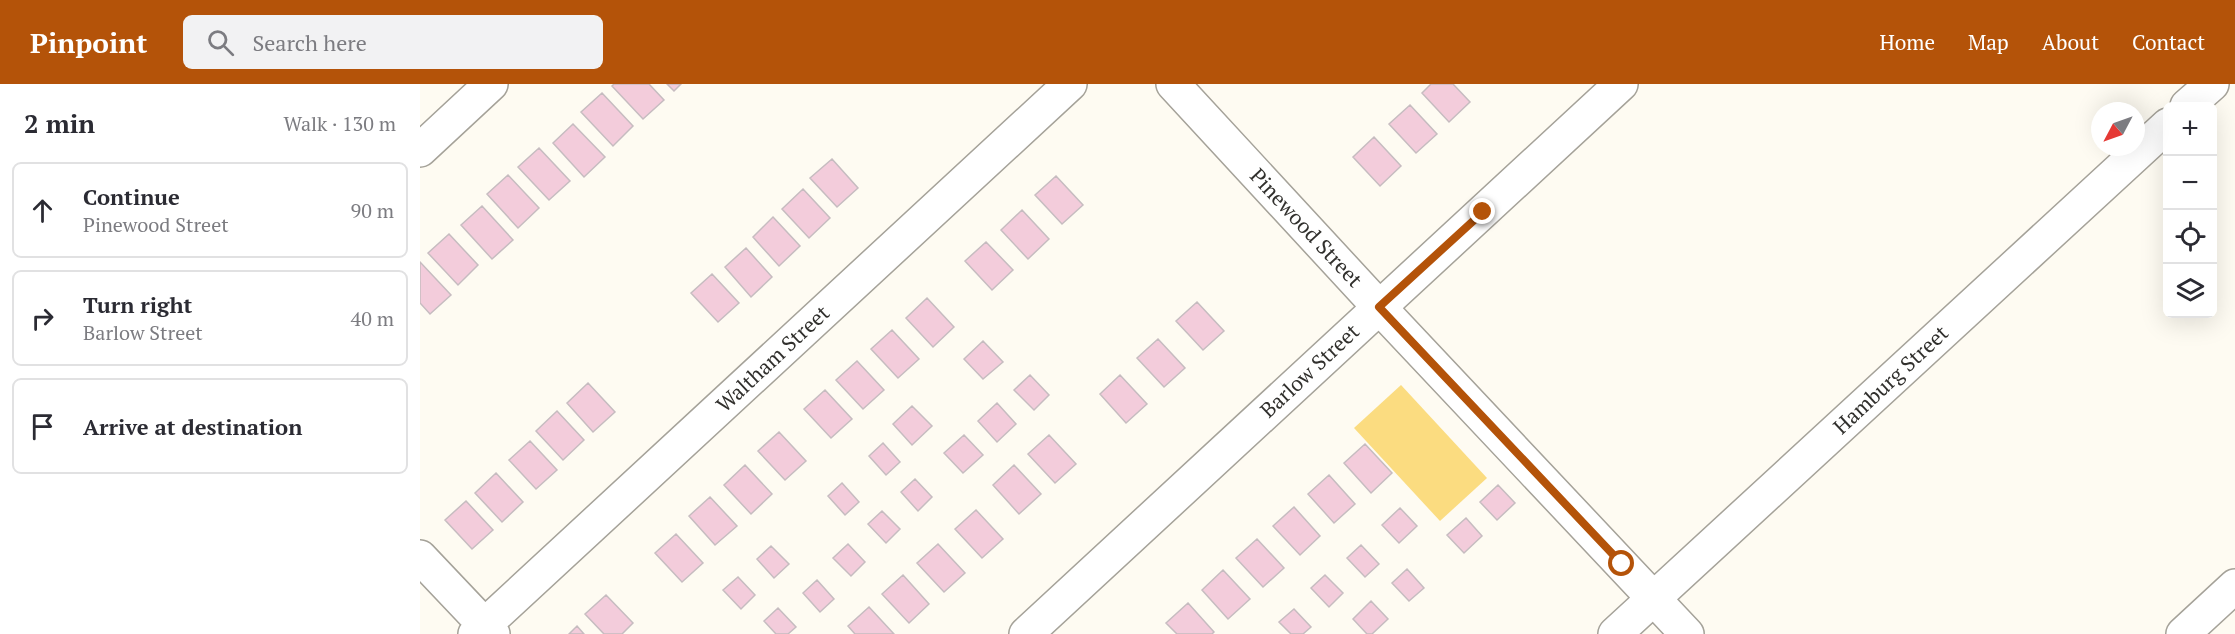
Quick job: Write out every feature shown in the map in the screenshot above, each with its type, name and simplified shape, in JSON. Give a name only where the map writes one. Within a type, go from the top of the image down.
[{"type":"street","points":[[420,150],[492,84]]},
{"type":"street","name":"Waltham Street","points":[[484,631],[1070,84]]},
{"type":"street","name":"Pinewood Street","points":[[1173,84],[1686,634]]},
{"type":"street","name":"Barlow Street","points":[[1026,634],[1621,84]]},
{"type":"street","points":[[2192,102],[2212,84]]},
{"type":"street","name":"Hamburg Street","points":[[1615,634],[2163,130]]},
{"type":"street","points":[[420,557],[484,631]]},
{"type":"street","points":[[2183,634],[2235,586]]},
{"type":"shaded area","points":[[1401,385],[1487,478],[1440,521],[1354,428]]},
{"type":"building","points":[[614,84],[649,84],[664,100],[643,119],[612,86]]},
{"type":"building","points":[[667,84],[681,84],[674,91]]},
{"type":"building","points":[[1431,84],[1453,84],[1470,102],[1449,122],[1422,93]]},
{"type":"building","points":[[602,93],[633,126],[613,146],[581,112]]},
{"type":"building","points":[[1410,105],[1437,134],[1416,153],[1389,124]]},
{"type":"building","points":[[573,124],[605,157],[584,177],[553,143]]},
{"type":"building","points":[[1374,137],[1401,166],[1380,186],[1353,157]]},
{"type":"building","points":[[539,148],[570,181],[549,200],[518,167]]},
{"type":"building","points":[[832,159],[858,188],[837,207],[810,178]]},
{"type":"building","points":[[508,175],[539,208],[518,228],[487,194]]},
{"type":"building","points":[[1056,176],[1083,205],[1062,224],[1035,195]]},
{"type":"building","points":[[803,189],[830,218],[809,238],[782,209]]},
{"type":"building","points":[[482,206],[513,240],[492,259],[461,225]]},
{"type":"building","points":[[1022,210],[1049,239],[1028,259],[1001,230]]},
{"type":"building","points":[[773,217],[800,246],[779,266],[753,237]]},
{"type":"building","points":[[449,234],[478,265],[458,285],[428,253]]},
{"type":"building","points":[[986,242],[1013,270],[992,290],[965,261]]},
{"type":"building","points":[[746,248],[772,277],[751,297],[725,267]]},
{"type":"building","points":[[420,262],[451,295],[430,314],[420,303]]},
{"type":"building","points":[[712,274],[739,303],[718,322],[691,293]]},
{"type":"building","points":[[927,298],[954,327],[933,347],[906,318]]},
{"type":"building","points":[[1197,302],[1224,331],[1203,350],[1176,321]]},
{"type":"building","points":[[892,330],[919,359],[898,378],[871,349]]},
{"type":"building","points":[[1158,339],[1185,368],[1164,387],[1137,358]]},
{"type":"building","points":[[983,341],[1003,362],[983,379],[964,359]]},
{"type":"building","points":[[857,361],[884,390],[863,409],[836,380]]},
{"type":"building","points":[[1030,375],[1049,395],[1034,410],[1014,390]]},
{"type":"building","points":[[1120,375],[1147,404],[1126,423],[1100,394]]},
{"type":"building","points":[[588,383],[615,412],[593,432],[567,403]]},
{"type":"building","points":[[825,390],[852,419],[831,438],[804,409]]},
{"type":"building","points":[[997,403],[1016,424],[997,442],[978,421]]},
{"type":"building","points":[[912,406],[932,426],[912,445],[893,424]]},
{"type":"building","points":[[557,411],[584,440],[563,460],[536,431]]},
{"type":"building","points":[[779,432],[806,461],[785,480],[758,451]]},
{"type":"building","points":[[964,435],[983,455],[963,473],[944,453]]},
{"type":"building","points":[[1049,435],[1076,464],[1055,483],[1028,454]]},
{"type":"building","points":[[530,441],[557,470],[536,489],[509,460]]},
{"type":"building","points":[[883,443],[900,462],[886,475],[869,456]]},
{"type":"building","points":[[1365,444],[1392,473],[1371,493],[1344,463]]},
{"type":"building","points":[[745,465],[772,494],[751,514],[724,485]]},
{"type":"building","points":[[1014,465],[1041,494],[1019,514],[993,485]]},
{"type":"building","points":[[496,473],[523,502],[502,522],[475,493]]},
{"type":"building","points":[[1329,475],[1355,504],[1334,523],[1308,494]]},
{"type":"building","points":[[915,479],[932,497],[918,511],[901,492]]},
{"type":"building","points":[[842,483],[859,502],[845,515],[828,496]]},
{"type":"building","points":[[1498,485],[1515,503],[1497,520],[1480,502]]},
{"type":"building","points":[[710,497],[737,526],[715,545],[689,516]]},
{"type":"building","points":[[466,501],[493,530],[472,549],[445,520]]},
{"type":"building","points":[[1294,507],[1320,536],[1300,555],[1273,526]]},
{"type":"building","points":[[1400,508],[1417,526],[1399,543],[1382,525]]},
{"type":"building","points":[[976,510],[1003,539],[982,558],[955,529]]},
{"type":"building","points":[[882,511],[900,529],[886,543],[868,524]]},
{"type":"building","points":[[1466,518],[1482,536],[1464,553],[1447,535]]},
{"type":"building","points":[[676,534],[703,563],[682,582],[655,553]]},
{"type":"building","points":[[1257,539],[1284,568],[1263,587],[1236,558]]},
{"type":"building","points":[[848,544],[865,562],[851,576],[833,558]]},
{"type":"building","points":[[938,544],[965,573],[944,592],[917,563]]},
{"type":"building","points":[[1361,545],[1379,564],[1365,577],[1347,558]]},
{"type":"building","points":[[771,546],[789,564],[774,578],[757,559]]},
{"type":"building","points":[[1407,569],[1424,588],[1409,601],[1392,583]]},
{"type":"building","points":[[1223,570],[1250,599],[1228,619],[1202,590]]},
{"type":"building","points":[[903,575],[929,604],[909,623],[882,594]]},
{"type":"building","points":[[1325,575],[1343,593],[1329,607],[1311,588]]},
{"type":"building","points":[[738,577],[755,595],[741,609],[723,590]]},
{"type":"building","points":[[817,580],[834,599],[820,612],[803,593]]},
{"type":"building","points":[[606,595],[633,623],[622,634],[604,634],[585,614]]},
{"type":"building","points":[[1371,601],[1388,619],[1372,634],[1367,634],[1353,619]]},
{"type":"building","points":[[1188,603],[1214,632],[1212,634],[1177,634],[1166,623]]},
{"type":"building","points":[[869,607],[894,634],[855,634],[848,626]]},
{"type":"building","points":[[778,608],[796,627],[788,634],[776,634],[764,621]]},
{"type":"building","points":[[1294,609],[1311,627],[1303,634],[1291,634],[1279,622]]},
{"type":"building","points":[[577,626],[584,634],[569,634]]},
{"type":"route","points":[[1483,212],[1379,307],[1622,564]]}]
